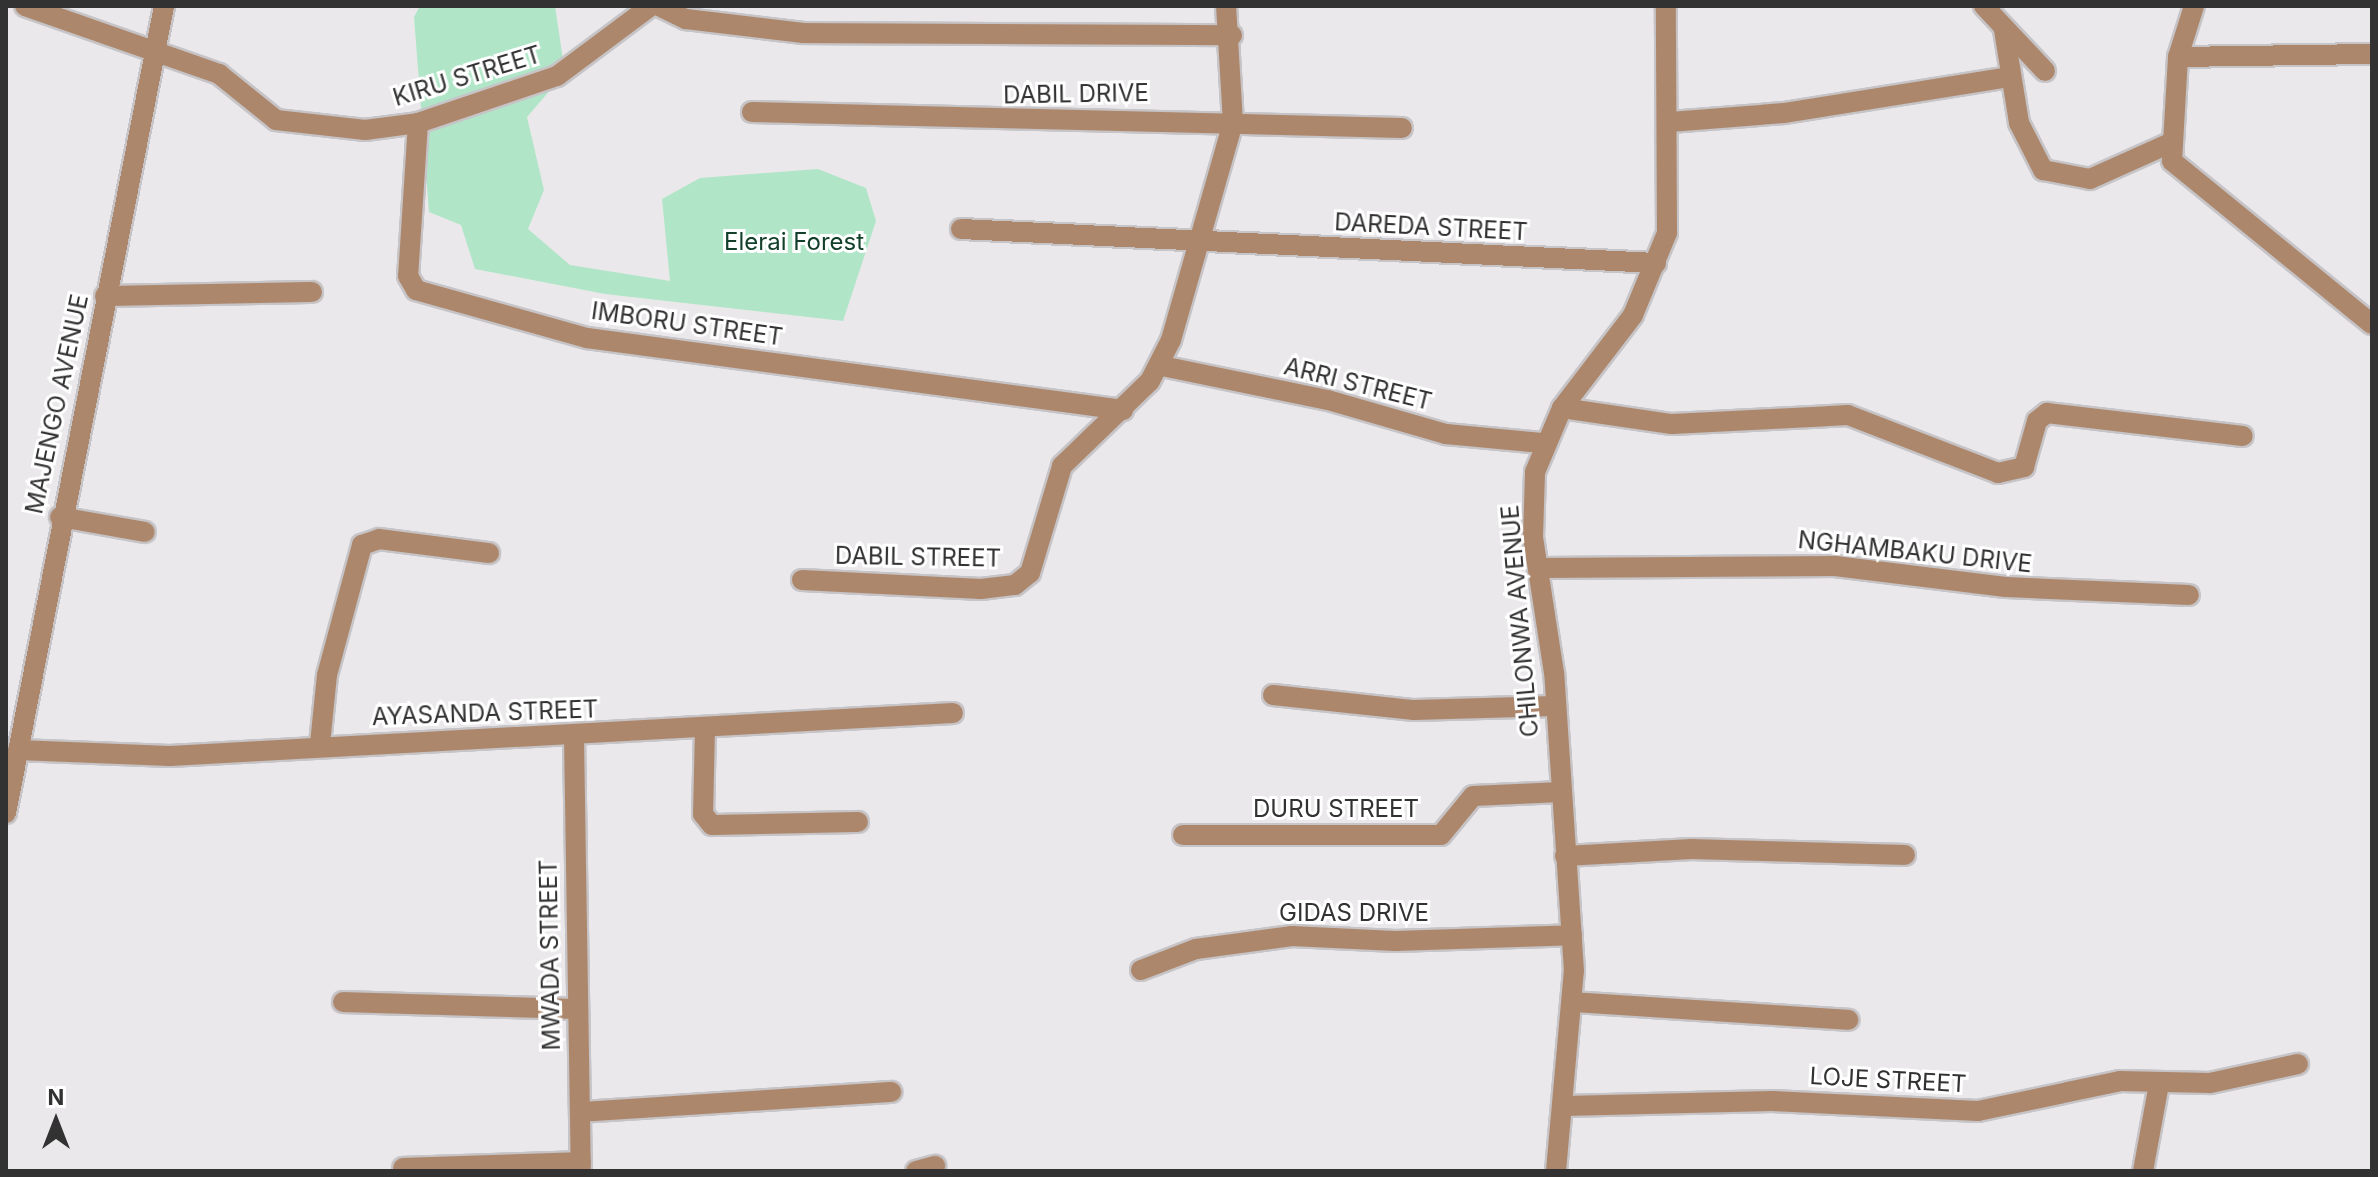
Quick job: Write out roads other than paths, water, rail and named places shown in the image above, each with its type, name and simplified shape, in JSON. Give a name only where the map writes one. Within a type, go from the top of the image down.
[{"type":"street","name":"KIRU STREET","points":[[25,6],[219,74],[276,120],[365,130],[418,123],[557,76],[651,6]]},
{"type":"street","name":"MAJENGO AVENUE","points":[[6,813],[60,517],[164,6]]},
{"type":"street","points":[[659,6],[699,22],[803,33],[1232,35]]},
{"type":"street","name":"DABIL STREET","points":[[802,580],[981,589],[1023,581],[1033,568],[1062,466],[1123,410],[1162,366],[1202,244],[1233,123],[1232,35],[1226,6]]},
{"type":"street","name":"CHILONWA AVENUE","points":[[1556,1171],[1573,1002],[1572,935],[1555,706],[1532,508],[1542,443],[1562,408],[1633,315],[1670,223],[1666,6]]},
{"type":"street","points":[[1984,6],[2045,71]]},
{"type":"street","points":[[2194,6],[2178,57],[2170,143],[2177,169],[2372,324]]},
{"type":"street","points":[[2004,30],[2008,77],[2028,147],[2057,178],[2104,175],[2170,143]]},
{"type":"street","points":[[2178,57],[2372,54]]},
{"type":"street","points":[[1670,122],[1784,113],[2008,77]]},
{"type":"street","name":"DABIL DRIVE","points":[[752,112],[1402,128]]},
{"type":"street","name":"IMBORU STREET","points":[[418,123],[408,276],[416,290],[587,338],[1123,410]]},
{"type":"street","name":"DAREDA STREET","points":[[961,229],[1202,244],[1656,263]]},
{"type":"street","points":[[105,296],[312,292]]},
{"type":"street","name":"ARRI STREET","points":[[1162,366],[1328,400],[1446,434],[1542,443]]},
{"type":"street","points":[[1562,408],[1672,424],[1848,415],[1998,473],[2024,467],[2037,421],[2047,413],[2243,436]]},
{"type":"street","points":[[60,517],[145,532]]},
{"type":"street","points":[[320,744],[327,675],[362,545],[379,539],[489,553]]},
{"type":"street","name":"NGHAMBAKU DRIVE","points":[[1539,568],[1835,566],[2006,587],[2189,595]]},
{"type":"street","points":[[1273,695],[1414,710],[1555,706]]},
{"type":"street","name":"AYASANDA STREET","points":[[18,750],[155,756],[320,744],[574,737],[953,713]]},
{"type":"street","points":[[705,728],[703,814],[712,825],[858,822]]},
{"type":"street","name":"MWADA STREET","points":[[574,737],[574,1009],[581,1112],[581,1167]]},
{"type":"street","name":"DURU STREET","points":[[1183,835],[1441,835],[1473,796],[1561,792]]},
{"type":"street","points":[[1565,856],[1692,849],[1905,855]]},
{"type":"street","name":"GIDAS DRIVE","points":[[1141,970],[1196,949],[1292,936],[1395,941],[1572,935]]},
{"type":"street","points":[[343,1002],[574,1009]]},
{"type":"street","points":[[1573,1002],[1848,1020]]},
{"type":"street","name":"LOJE STREET","points":[[1564,1106],[1772,1101],[1978,1111],[2120,1081],[2210,1083],[2298,1064]]},
{"type":"street","points":[[2143,1171],[2159,1084]]},
{"type":"street","points":[[581,1112],[891,1092]]},
{"type":"street","points":[[403,1168],[581,1167]]},
{"type":"park label","name":"Elerai Forest","points":[[794,242]]}]
